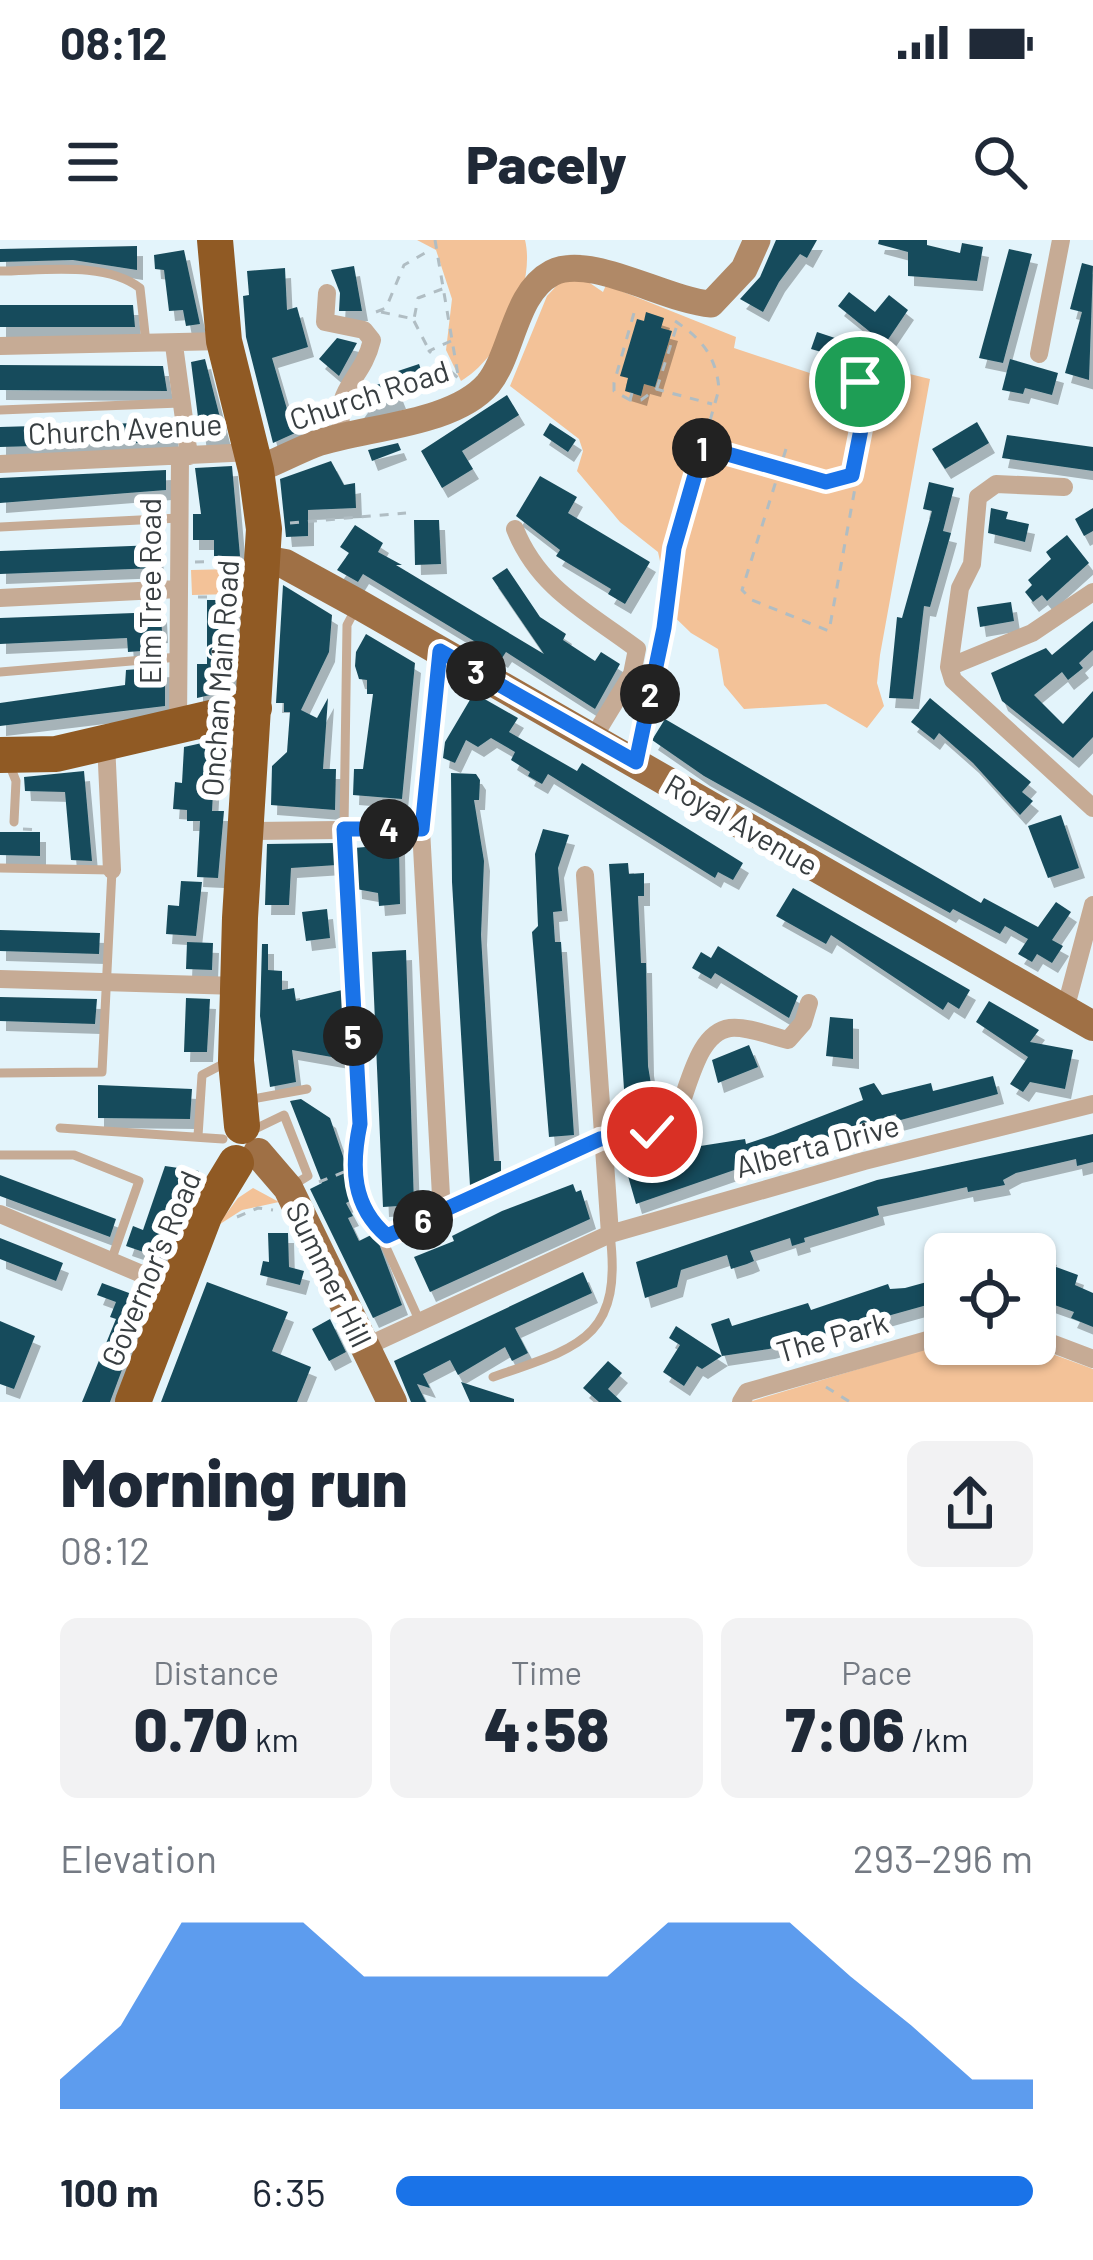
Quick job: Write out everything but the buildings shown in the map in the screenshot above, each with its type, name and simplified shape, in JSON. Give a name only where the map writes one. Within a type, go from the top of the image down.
[{"type":"highway","name":"Onchan Main Road","points":[[214,240],[224,341],[254,461],[254,708],[244,831],[235,1125]]},
{"type":"highway","points":[[4,756],[56,754],[254,708]]},
{"type":"highway","name":"Governor's Road","points":[[134,1402],[235,1125]]},
{"type":"main road","name":"Church Road","points":[[254,461],[431,415],[462,389],[487,384],[532,292],[552,273],[586,267],[686,302],[711,304],[744,268],[757,240]]},
{"type":"main road","name":"Royal Avenue","points":[[252,561],[285,564],[358,604],[1093,1026]]},
{"type":"main road","name":"Summer Hill","points":[[235,1125],[294,1195],[392,1402]]},
{"type":"street","points":[[1039,354],[1061,240]]},
{"type":"street","points":[[327,293],[325,322],[353,326],[372,340],[368,358],[341,393],[338,415],[343,437]]},
{"type":"street","points":[[0,346],[224,341]]},
{"type":"street","name":"Elm Tree Road","points":[[174,345],[184,457],[179,518],[178,725]]},
{"type":"street","name":"Church Avenue","points":[[0,464],[184,457],[254,461]]},
{"type":"street","points":[[1064,487],[996,484],[978,497],[972,564],[960,588],[949,668],[953,680],[1093,808]]},
{"type":"street","points":[[515,530],[527,560],[547,585],[637,649],[632,674],[593,738]]},
{"type":"street","points":[[0,598],[178,589]]},
{"type":"street","points":[[949,668],[1032,633],[1093,592]]},
{"type":"street","points":[[440,651],[422,829],[441,1196]]},
{"type":"street","points":[[106,743],[112,870]]},
{"type":"street","points":[[244,831],[422,829]]},
{"type":"street","points":[[585,875],[610,1234]]},
{"type":"street","points":[[1065,1010],[1093,905]]},
{"type":"street","points":[[0,979],[238,986]]},
{"type":"street","points":[[600,1139],[673,1124],[699,1053],[711,1040],[736,1028],[788,1040],[803,1023],[809,1003]]},
{"type":"street","name":"Alberta Drive","points":[[365,1347],[610,1234],[865,1161],[1093,1104]]},
{"type":"street","points":[[0,1214],[178,1289]]},
{"type":"street","name":"The Park","points":[[741,1402],[747,1392],[924,1341]]},
{"type":"street","points":[[1056,1345],[1093,1359]]},
{"type":"lane","points":[[0,271],[72,270],[127,279],[140,289],[146,345]]},
{"type":"lane","points":[[0,410],[182,403]]},
{"type":"lane","points":[[0,527],[179,518]]},
{"type":"lane","points":[[357,1138],[344,829],[347,625],[358,604]]},
{"type":"lane","points":[[0,671],[178,658]]},
{"type":"lane","points":[[4,756],[16,781],[14,822]]},
{"type":"lane","points":[[0,868],[112,870],[102,1072],[0,1073]]},
{"type":"lane","points":[[235,1125],[252,1102],[307,1089]]},
{"type":"lane","points":[[60,1128],[235,1125],[284,1115],[308,1176],[294,1195]]},
{"type":"lane","points":[[420,1322],[385,1245],[387,1236],[600,1139]]},
{"type":"lane","points":[[0,1155],[74,1155],[139,1181],[111,1262]]},
{"type":"lane","points":[[493,1377],[562,1353],[599,1328],[614,1290],[610,1234]]},
{"type":"path","points":[[435,240],[462,389]]},
{"type":"path","points":[[413,319],[379,312],[404,265],[434,249]]},
{"type":"path","points":[[446,288],[418,298],[413,319],[429,351],[462,389]]},
{"type":"path","points":[[636,305],[614,391],[641,400],[656,389],[676,322],[697,335],[717,364],[715,405],[674,548],[664,628],[636,762]]},
{"type":"path","points":[[429,351],[452,340]]},
{"type":"path","points":[[786,449],[742,590],[752,600],[830,631],[866,393],[848,374]]},
{"type":"path","points":[[656,389],[715,405]]},
{"type":"path","points":[[703,447],[826,482],[852,475]]},
{"type":"path","points":[[276,524],[406,513]]},
{"type":"path","points":[[208,561],[252,561]]},
{"type":"path","points":[[208,597],[232,597]]},
{"type":"path","points":[[357,1138],[353,1178],[367,1214],[387,1236]]},
{"type":"path","points":[[227,1221],[350,1169]]},
{"type":"path","points":[[816,1372],[818,1381],[850,1402]]},
{"type":"shaded area","points":[[417,240],[525,240],[525,277],[512,318],[489,355],[461,381],[446,350],[452,299],[436,250]]},
{"type":"shaded area","points":[[584,279],[603,292],[606,285],[736,337],[734,348],[828,379],[852,393],[857,428],[873,365],[930,379],[880,655],[877,683],[884,706],[867,728],[826,704],[744,709],[724,685],[718,649],[691,633],[656,599],[662,570],[658,552],[620,522],[577,471],[583,451],[579,439],[510,386],[547,296],[562,280]]},
{"type":"shaded area","points":[[235,569],[235,594],[192,595],[191,570]]},
{"type":"shaded area","points":[[253,1188],[279,1202],[242,1210],[217,1226],[238,1198]]},
{"type":"shaded area","points":[[924,1349],[924,1365],[1056,1365],[1056,1355],[1093,1369],[1093,1402],[749,1402]]},
{"type":"route","points":[[652,1132],[600,1139],[387,1236],[380,1231],[365,1210],[351,1171],[360,1124],[344,829],[422,829],[440,651],[636,762],[664,628],[674,548],[703,447],[826,482],[852,475],[866,404],[860,382]]}]
